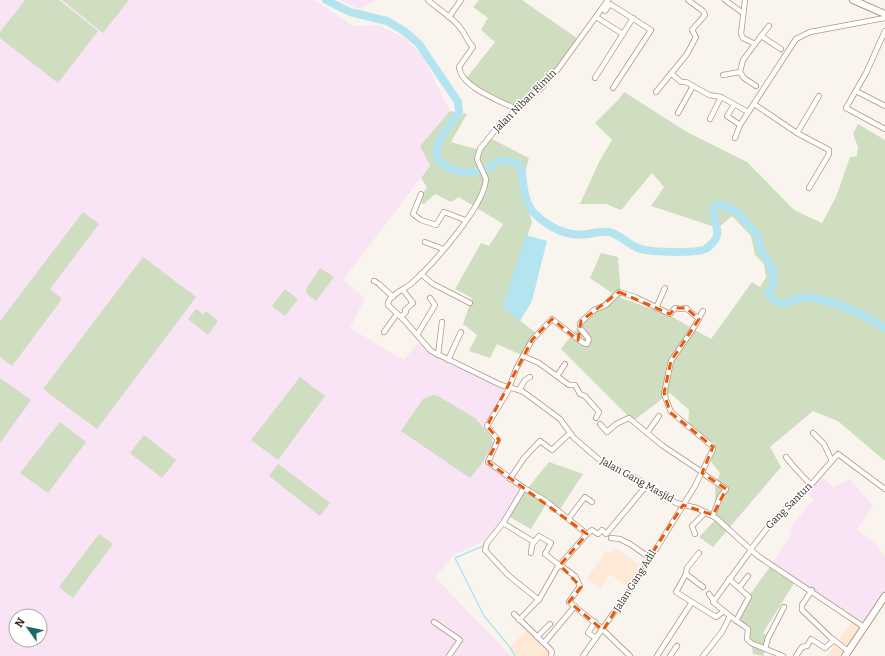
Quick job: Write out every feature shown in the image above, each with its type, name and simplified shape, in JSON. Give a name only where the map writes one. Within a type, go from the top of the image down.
[{"type":"main road","points":[[853,0],[885,14]]},
{"type":"main road","points":[[846,654],[864,627],[883,603],[885,596]]},
{"type":"street","points":[[428,0],[457,24],[466,35],[467,41],[473,47],[459,68],[460,73],[473,87],[516,109]]},
{"type":"street","points":[[449,17],[461,0]]},
{"type":"street","name":"Jalan Niban Rimin","points":[[393,297],[421,274],[458,233],[481,195],[486,183],[485,176],[477,159],[480,149],[499,125],[541,88],[558,69],[608,0]]},
{"type":"street","points":[[656,92],[687,54],[690,46],[696,39],[692,30],[705,15],[703,11],[688,0]]},
{"type":"street","points":[[725,0],[743,13]]},
{"type":"street","points":[[745,0],[741,34],[743,38],[755,44]]},
{"type":"street","points":[[606,11],[610,4],[651,30],[613,88]]},
{"type":"street","points":[[735,138],[740,125],[748,112],[796,39],[810,32],[885,14]]},
{"type":"street","points":[[596,17],[623,34]]},
{"type":"street","points":[[595,78],[633,18]]},
{"type":"street","points":[[756,86],[744,78],[740,72],[743,60],[769,26]]},
{"type":"street","points":[[885,31],[856,91],[846,108],[885,129]]},
{"type":"street","points":[[761,36],[781,49]]},
{"type":"street","points":[[724,75],[740,72]]},
{"type":"street","points":[[671,73],[681,82],[686,82],[709,95],[721,97],[748,112]]},
{"type":"street","points":[[678,113],[693,86]]},
{"type":"street","points":[[856,91],[885,106]]},
{"type":"street","points":[[797,133],[819,96]]},
{"type":"street","points":[[710,119],[721,97]]},
{"type":"street","points":[[754,104],[797,133],[829,150],[809,188]]},
{"type":"street","points":[[734,105],[727,116],[740,125]]},
{"type":"street","points":[[421,194],[412,214],[418,218],[436,225],[444,212],[465,220]]},
{"type":"street","points":[[425,242],[443,249]]},
{"type":"street","points":[[421,274],[433,284],[470,303]]},
{"type":"street","points":[[376,282],[393,297]]},
{"type":"street","points":[[656,308],[665,288]]},
{"type":"street","points":[[384,332],[399,316],[406,312],[405,310],[413,303],[403,290]]},
{"type":"street","points":[[587,534],[546,501],[510,479],[488,462],[498,440],[487,428],[509,388],[523,356],[535,337],[552,319],[581,342],[587,344],[589,339],[580,328],[580,323],[594,310],[606,305],[617,293],[636,297],[670,314],[675,308],[686,308],[699,319],[703,311]]},
{"type":"street","name":"Jalan Gang Masjid","points":[[393,297],[388,304],[428,348],[448,360],[509,388],[519,390],[554,413],[565,424],[570,434],[604,463],[632,476],[669,499],[713,515],[738,535],[751,549],[864,627]]},
{"type":"street","points":[[417,335],[435,305],[430,298]]},
{"type":"street","name":"Jalan Gang Adil","points":[[583,656],[603,630],[650,558],[702,472],[713,447],[671,412],[664,394],[671,361],[699,319]]},
{"type":"street","points":[[438,354],[442,322]]},
{"type":"street","points":[[448,360],[461,332]]},
{"type":"street","points":[[523,356],[539,363],[569,386],[575,385],[580,394],[585,396],[600,413],[596,418]]},
{"type":"street","points":[[557,376],[565,364]]},
{"type":"street","points":[[519,390],[525,380],[530,377]]},
{"type":"street","points":[[647,433],[659,416]]},
{"type":"street","points":[[600,424],[607,432],[616,424],[629,418],[666,449],[726,489],[720,498],[713,515]]},
{"type":"street","points":[[813,433],[824,444],[832,461],[838,455],[841,455],[885,489]]},
{"type":"street","points":[[510,479],[524,458],[540,441],[552,450],[570,434]]},
{"type":"street","points":[[786,456],[811,485]]},
{"type":"street","name":"Gang Santun","points":[[714,601],[768,527],[811,485],[832,461]]},
{"type":"street","points":[[519,620],[539,600],[560,565],[587,534],[591,530],[598,534],[602,530],[606,534],[648,485]]},
{"type":"street","points":[[524,488],[503,523],[487,543],[485,551],[508,575],[539,600]]},
{"type":"street","points":[[568,518],[585,497],[592,502]]},
{"type":"street","points":[[695,534],[692,526],[706,512]]},
{"type":"street","points":[[503,523],[534,542]]},
{"type":"street","points":[[531,553],[534,542],[538,536],[550,543],[545,554],[575,576],[580,585],[569,602],[595,622],[630,656]]},
{"type":"street","points":[[611,538],[620,539],[630,544],[650,558]]},
{"type":"street","points":[[699,554],[687,568],[686,574],[675,591],[717,617],[724,611]]},
{"type":"street","points":[[686,574],[703,586]]},
{"type":"street","points":[[739,588],[748,576]]},
{"type":"street","points":[[729,579],[749,597],[736,621]]},
{"type":"street","points":[[812,590],[801,609],[834,640],[846,654]]},
{"type":"street","points":[[709,594],[724,611],[748,629],[748,641],[783,656]]},
{"type":"street","points":[[657,656],[692,602]]},
{"type":"street","points":[[544,643],[574,606]]},
{"type":"street","points":[[765,649],[768,638],[784,607]]},
{"type":"street","points":[[514,614],[552,650],[551,656]]},
{"type":"street","points":[[703,656],[722,632],[730,616]]},
{"type":"street","points":[[434,622],[460,640],[449,656]]},
{"type":"street","points":[[595,622],[588,632],[596,638]]},
{"type":"street","points":[[537,637],[550,624]]},
{"type":"street","points":[[796,656],[802,647],[807,646],[811,639],[824,648],[830,645],[834,640]]},
{"type":"street","points":[[673,655],[677,646]]},
{"type":"highlighted area","points":[[619,292],[670,314],[675,308],[686,308],[699,319],[671,361],[664,393],[670,412],[713,447],[702,473],[726,489],[713,515],[683,505],[603,630],[569,602],[581,587],[560,565],[587,534],[489,463],[489,457],[499,440],[487,426],[532,340],[552,319],[578,340],[581,321]]},
{"type":"shaded area","points":[[0,0],[62,0],[103,33],[129,0],[315,0],[353,26],[379,25],[403,37],[423,57],[450,111],[420,146],[430,166],[343,280],[365,298],[350,328],[404,360],[418,343],[457,365],[506,387],[486,427],[496,441],[486,465],[526,490],[486,541],[455,554],[435,577],[378,656],[0,656]]},
{"type":"shaded area","points":[[340,0],[376,0],[359,9]]},
{"type":"shaded area","points":[[820,475],[833,487],[850,479],[873,506],[857,530],[877,545],[885,557],[885,593],[863,627],[772,564],[792,533],[789,529],[814,499],[807,492]]},
{"type":"shaded area","points":[[615,547],[643,568],[629,588],[610,574],[600,588],[587,579],[606,551],[610,554]]},
{"type":"shaded area","points":[[435,577],[511,656],[378,656]]},
{"type":"shaded area","points":[[852,620],[863,627],[843,656],[827,656]]},
{"type":"shaded area","points":[[528,629],[551,652],[549,656],[515,656],[510,647]]},
{"type":"green space","points":[[25,0],[59,0],[98,31],[58,83],[0,38],[0,32]]},
{"type":"green space","points":[[62,0],[129,0],[103,33]]},
{"type":"green space","points":[[479,0],[522,0],[581,41],[554,74],[517,108],[465,80],[495,42],[481,30],[488,18],[473,7]]},
{"type":"green space","points":[[624,92],[687,132],[747,162],[794,210],[822,223],[836,197],[850,157],[857,156],[858,147],[853,134],[858,124],[885,140],[885,461],[838,421],[813,411],[770,447],[781,467],[713,547],[699,537],[716,519],[715,487],[720,473],[711,462],[715,443],[688,428],[689,410],[670,393],[633,421],[561,349],[573,333],[612,293],[590,278],[601,253],[618,257],[621,298],[669,315],[711,339],[752,282],[760,287],[766,277],[764,264],[755,255],[751,236],[732,216],[718,228],[651,206],[664,187],[652,173],[621,210],[606,204],[580,204],[599,162],[612,140],[595,123]]},
{"type":"green space","points":[[450,111],[467,114],[451,142],[479,150],[490,138],[529,158],[521,187],[532,222],[503,307],[536,333],[521,355],[497,344],[490,358],[469,351],[477,335],[463,324],[472,298],[455,289],[481,243],[489,246],[503,224],[459,197],[451,202],[435,194],[424,204],[418,202],[427,187],[421,178],[430,166],[420,146]]},
{"type":"green space","points":[[83,212],[99,224],[50,289],[62,299],[12,366],[0,357],[0,321]]},
{"type":"green space","points":[[143,257],[196,297],[97,429],[43,389]]},
{"type":"green space","points":[[320,268],[334,277],[316,301],[307,294],[306,289]]},
{"type":"green space","points":[[285,289],[298,299],[285,316],[272,306]]},
{"type":"green space","points":[[196,309],[203,314],[206,311],[218,321],[208,335],[188,319]]},
{"type":"green space","points":[[300,377],[325,396],[278,460],[251,440]]},
{"type":"green space","points":[[0,378],[31,400],[0,443]]},
{"type":"green space","points":[[433,395],[438,396],[475,418],[492,438],[493,444],[482,463],[470,478],[401,431],[423,399]]},
{"type":"green space","points":[[60,422],[86,442],[48,493],[20,473]]},
{"type":"green space","points":[[144,435],[176,460],[162,478],[130,453]]},
{"type":"green space","points":[[549,462],[583,474],[558,512],[546,504],[531,529],[506,515]]},
{"type":"green space","points":[[278,464],[330,503],[320,516],[269,476]]},
{"type":"green space","points":[[99,534],[113,544],[73,598],[59,587]]},
{"type":"green space","points":[[772,564],[796,580],[763,633],[771,638],[763,656],[753,654],[748,625],[738,622],[749,596]]},
{"type":"water","points":[[526,235],[547,241],[532,301],[520,321],[503,307]]},
{"type":"waterway","points":[[326,0],[350,12],[387,21],[404,31],[419,44],[458,102],[459,113],[441,137],[436,151],[442,163],[447,167],[459,171],[471,172],[483,170],[502,160],[518,164],[521,168],[528,204],[535,214],[547,223],[566,233],[580,235],[601,232],[613,233],[632,245],[646,250],[686,252],[703,250],[707,248],[716,237],[717,228],[713,213],[714,207],[718,204],[735,211],[757,234],[761,250],[773,270],[773,284],[768,294],[773,300],[783,303],[802,297],[807,297],[828,301],[857,312],[885,328]]},
{"type":"waterway","points":[[485,545],[455,558],[484,616],[509,646],[515,656]]}]
